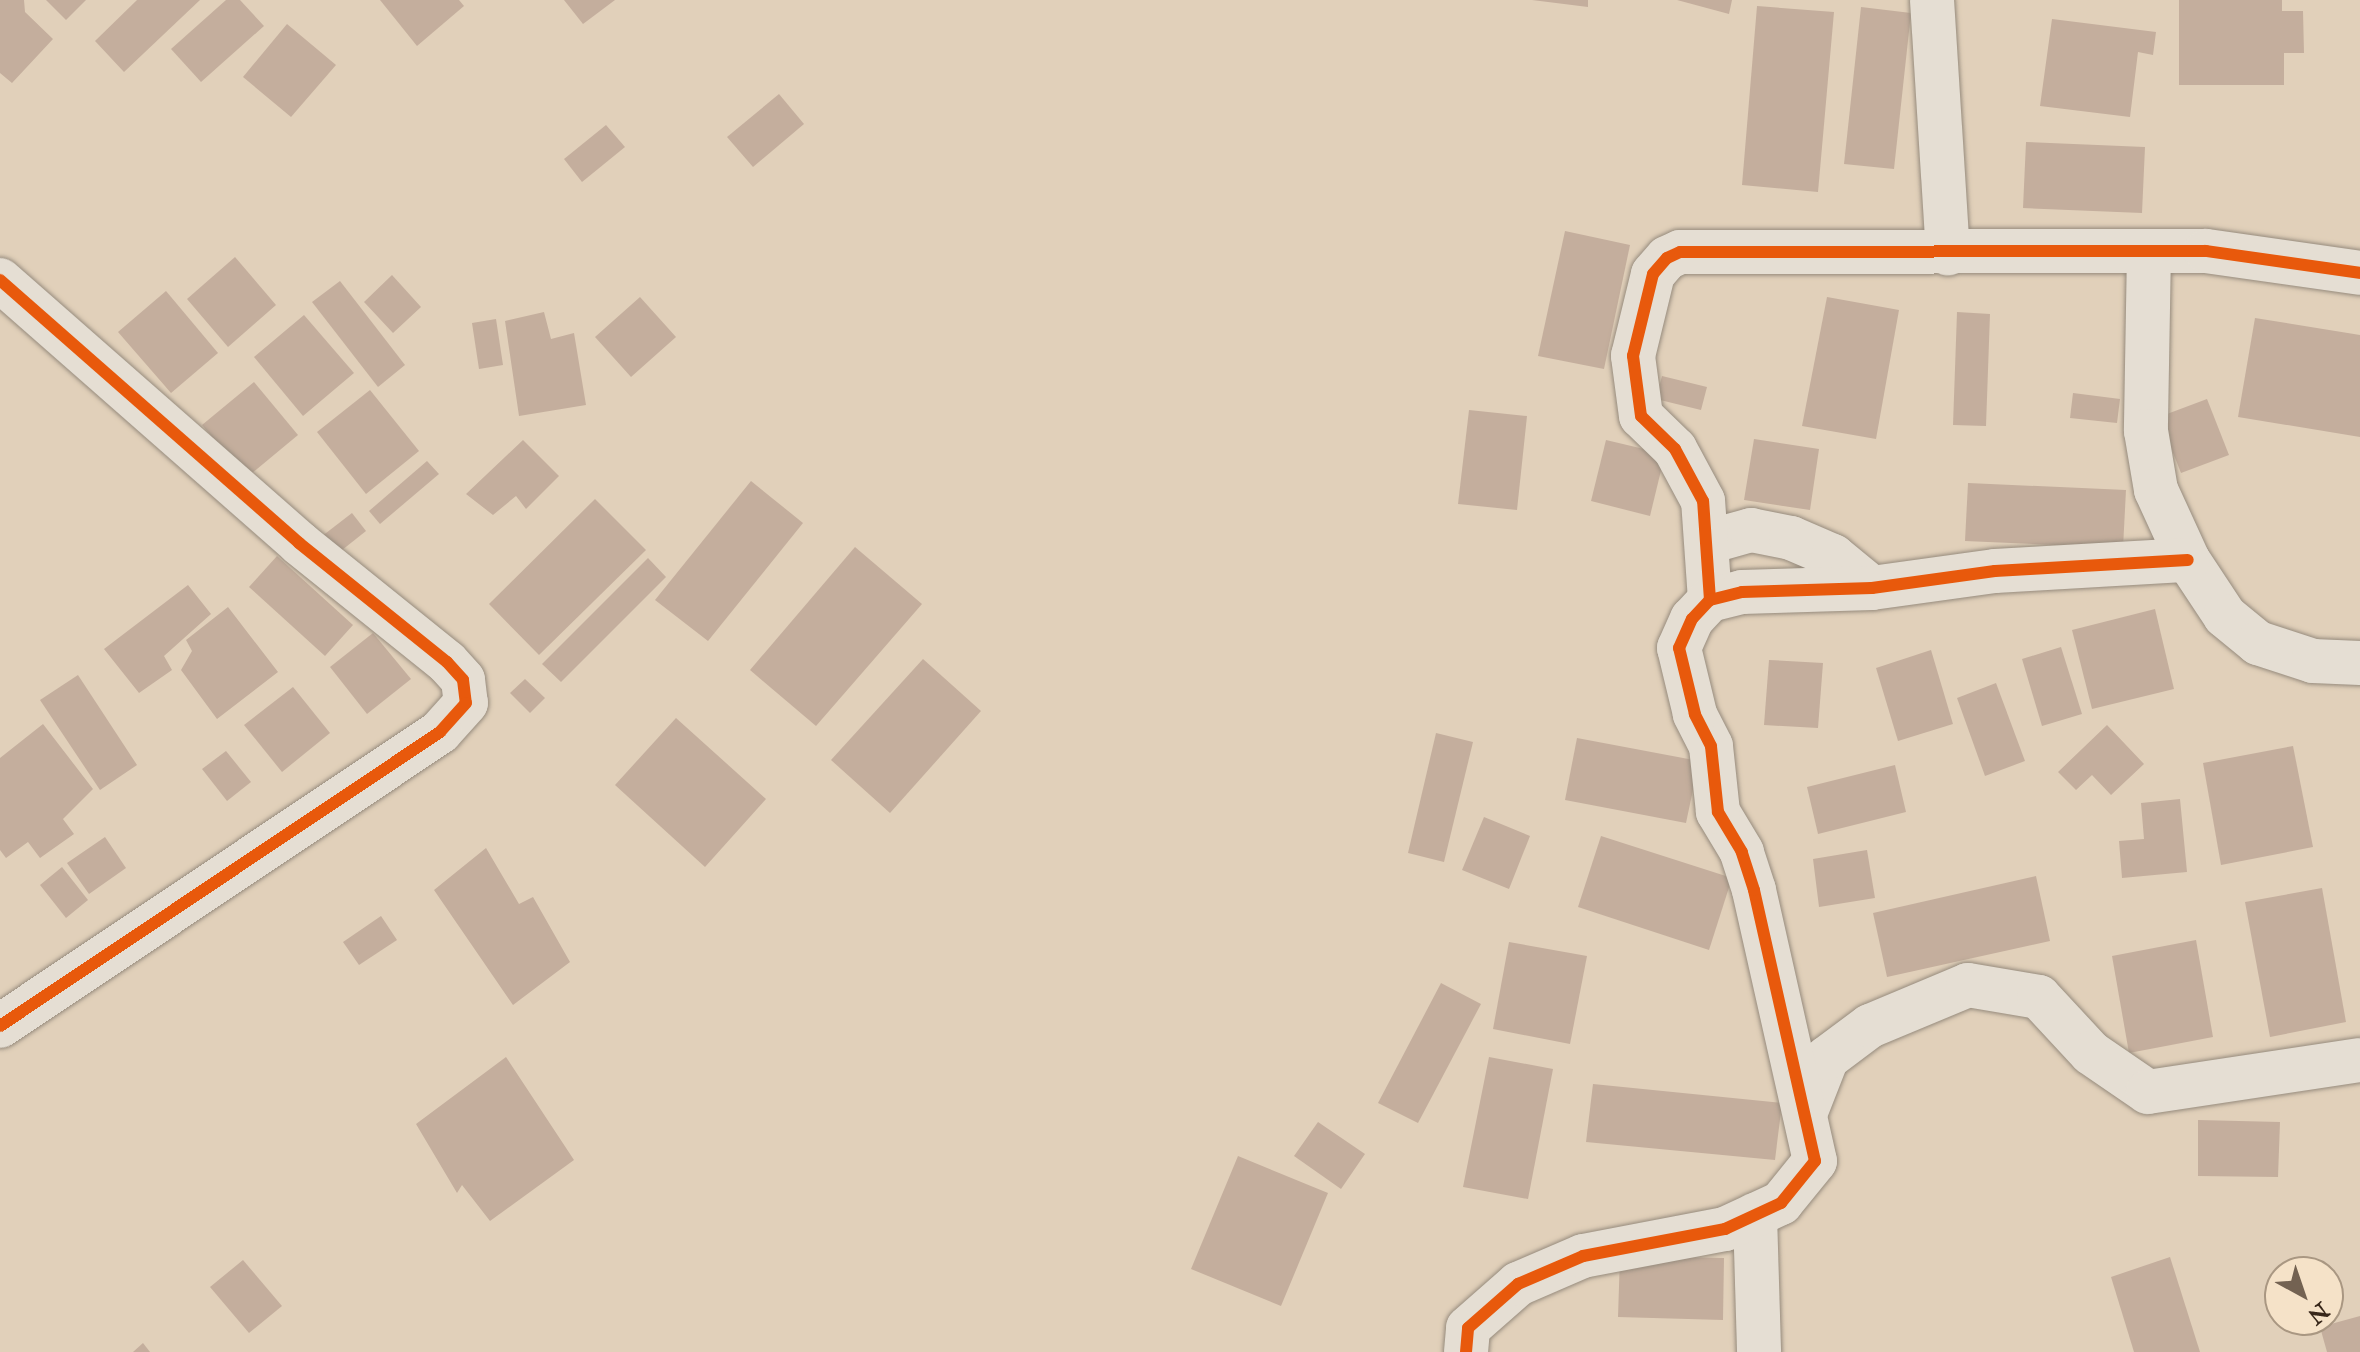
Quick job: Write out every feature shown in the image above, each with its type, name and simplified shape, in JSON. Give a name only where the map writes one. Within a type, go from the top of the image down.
[{"type":"street","points":[[1932,0],[1948,253]]},
{"type":"street","points":[[2149,251],[2146,431],[2156,490],[2188,560],[2225,616],[2258,643],[2313,661],[2360,663]]},
{"type":"street","points":[[1710,600],[1702,568],[1708,542],[1703,501],[1675,449],[1641,416],[1633,356],[1653,274],[1680,252],[2206,251],[2360,273]]},
{"type":"street","points":[[0,280],[299,543],[447,662],[463,680],[466,703],[440,732],[0,1026]]},
{"type":"street","points":[[1708,542],[1751,530],[1791,538],[1833,556],[1872,588]]},
{"type":"street","points":[[1466,1352],[1468,1328],[1518,1284],[1583,1256],[1725,1229],[1781,1203],[1815,1161],[1807,1109],[1754,890],[1718,812],[1711,746],[1695,714],[1679,648],[1710,600],[1758,591],[1872,588],[1995,571],[2188,560]]},
{"type":"street","points":[[1807,1109],[1827,1058],[1870,1026],[1968,985],[2039,997],[2091,1053],[2148,1092],[2360,1060]]},
{"type":"street","points":[[1755,1215],[1759,1352]]},
{"type":"building","points":[[0,0],[24,0],[25,12],[53,39],[12,83],[0,73]]},
{"type":"building","points":[[46,0],[86,0],[66,20]]},
{"type":"building","points":[[137,0],[200,0],[124,72],[95,41]]},
{"type":"building","points":[[226,0],[240,0],[264,26],[201,82],[171,49]]},
{"type":"building","points":[[380,0],[459,0],[464,6],[417,46]]},
{"type":"building","points":[[564,0],[615,0],[583,24]]},
{"type":"building","points":[[1532,0],[1588,0],[1588,7]]},
{"type":"building","points":[[1677,0],[1732,0],[1729,14]]},
{"type":"building","points":[[2179,0],[2282,0],[2282,11],[2303,11],[2304,53],[2284,53],[2284,85],[2179,85]]},
{"type":"building","points":[[1757,6],[1834,12],[1818,192],[1742,185]]},
{"type":"building","points":[[1861,7],[1911,13],[1894,169],[1844,164]]},
{"type":"building","points":[[2052,19],[2156,32],[2153,55],[2138,52],[2130,117],[2040,106]]},
{"type":"building","points":[[287,24],[336,65],[291,117],[243,77]]},
{"type":"building","points":[[779,94],[804,124],[753,167],[727,137]]},
{"type":"building","points":[[606,125],[625,147],[582,182],[564,159]]},
{"type":"building","points":[[2026,142],[2145,147],[2142,213],[2023,208]]},
{"type":"building","points":[[1565,231],[1630,245],[1604,369],[1538,356]]},
{"type":"building","points":[[235,257],[276,305],[228,347],[187,299]]},
{"type":"building","points":[[392,275],[421,307],[393,333],[364,302]]},
{"type":"building","points":[[340,281],[405,365],[378,387],[312,302]]},
{"type":"building","points":[[166,291],[218,353],[171,393],[118,332]]},
{"type":"building","points":[[640,297],[676,337],[631,377],[595,337]]},
{"type":"building","points":[[1827,297],[1899,310],[1876,439],[1802,426]]},
{"type":"building","points":[[544,312],[551,339],[574,333],[586,405],[519,416],[505,321]]},
{"type":"building","points":[[1957,312],[1990,314],[1986,426],[1953,425]]},
{"type":"building","points":[[304,315],[354,373],[303,416],[254,357]]},
{"type":"building","points":[[2255,318],[2360,335],[2360,437],[2238,417]]},
{"type":"building","points":[[496,319],[503,365],[479,369],[472,323]]},
{"type":"building","points":[[1662,376],[1707,387],[1701,410],[1656,399]]},
{"type":"building","points":[[254,382],[298,435],[246,478],[202,425]]},
{"type":"building","points":[[370,390],[419,451],[366,494],[317,432]]},
{"type":"building","points":[[2073,393],[2120,399],[2117,423],[2070,418]]},
{"type":"building","points":[[2207,399],[2229,455],[2181,473],[2159,417]]},
{"type":"building","points":[[1469,410],[1527,416],[1517,510],[1458,504]]},
{"type":"building","points":[[1754,439],[1819,449],[1810,510],[1744,500]]},
{"type":"building","points":[[523,440],[559,476],[526,509],[516,496],[493,515],[466,494]]},
{"type":"building","points":[[1606,440],[1665,454],[1650,516],[1591,501]]},
{"type":"building","points":[[427,461],[439,474],[380,524],[369,511]]},
{"type":"building","points":[[751,481],[803,523],[708,641],[655,600]]},
{"type":"building","points":[[1968,483],[2126,490],[2123,548],[1965,541]]},
{"type":"building","points":[[595,499],[646,550],[539,655],[489,604]]},
{"type":"building","points":[[352,513],[366,531],[332,558],[317,540]]},
{"type":"building","points":[[855,547],[922,604],[816,726],[750,670]]},
{"type":"building","points":[[277,556],[353,625],[325,656],[249,587]]},
{"type":"building","points":[[648,558],[666,577],[561,682],[542,664]]},
{"type":"building","points":[[188,585],[211,614],[164,656],[172,670],[139,693],[104,649]]},
{"type":"building","points":[[228,607],[278,672],[217,719],[181,670],[192,651],[186,640]]},
{"type":"building","points":[[2155,609],[2174,689],[2092,709],[2072,630]]},
{"type":"building","points":[[373,633],[411,679],[367,714],[330,667]]},
{"type":"building","points":[[2061,647],[2082,714],[2042,726],[2022,659]]},
{"type":"building","points":[[1931,650],[1953,724],[1898,741],[1876,668]]},
{"type":"building","points":[[923,659],[981,711],[890,813],[831,760]]},
{"type":"building","points":[[1769,660],[1823,663],[1818,728],[1764,725]]},
{"type":"building","points":[[78,675],[137,765],[100,790],[40,700]]},
{"type":"building","points":[[525,679],[545,698],[530,713],[510,693]]},
{"type":"building","points":[[1996,683],[2025,761],[1985,776],[1957,698]]},
{"type":"building","points":[[293,687],[330,733],[282,772],[244,725]]},
{"type":"building","points":[[676,718],[766,799],[705,867],[615,785]]},
{"type":"building","points":[[43,724],[93,789],[63,819],[74,834],[40,858],[28,842],[6,858],[0,850],[0,758]]},
{"type":"building","points":[[2107,725],[2144,764],[2111,795],[2092,775],[2076,790],[2058,772]]},
{"type":"building","points":[[1436,733],[1473,742],[1444,862],[1408,853]]},
{"type":"building","points":[[1577,738],[1699,761],[1686,823],[1565,800]]},
{"type":"building","points":[[2293,746],[2313,847],[2221,865],[2203,763]]},
{"type":"building","points":[[226,751],[251,782],[227,801],[202,769]]},
{"type":"building","points":[[1895,765],[1906,812],[1818,834],[1807,787]]},
{"type":"building","points":[[2180,799],[2187,872],[2122,878],[2119,841],[2144,839],[2141,803]]},
{"type":"building","points":[[1484,817],[1530,836],[1509,889],[1462,870]]},
{"type":"building","points":[[1601,836],[1732,878],[1709,950],[1578,907]]},
{"type":"building","points":[[105,837],[126,868],[89,894],[67,863]]},
{"type":"building","points":[[486,848],[519,904],[533,897],[570,962],[513,1005],[434,890]]},
{"type":"building","points":[[1867,850],[1875,898],[1819,907],[1813,859]]},
{"type":"building","points":[[62,867],[88,900],[66,918],[40,885]]},
{"type":"building","points":[[2036,876],[2050,941],[1887,977],[1873,913]]},
{"type":"building","points":[[2322,888],[2346,1022],[2270,1037],[2245,902]]},
{"type":"building","points":[[381,916],[397,940],[359,965],[343,942]]},
{"type":"building","points":[[2196,940],[2213,1037],[2129,1053],[2112,956]]},
{"type":"building","points":[[1509,942],[1587,956],[1570,1044],[1493,1029]]},
{"type":"building","points":[[1441,983],[1481,1004],[1418,1123],[1378,1103]]},
{"type":"building","points":[[506,1057],[574,1160],[490,1221],[462,1185],[457,1193],[416,1124]]},
{"type":"building","points":[[1489,1057],[1553,1069],[1528,1199],[1463,1187]]},
{"type":"building","points":[[1593,1084],[1782,1103],[1775,1160],[1586,1142]]},
{"type":"building","points":[[2198,1120],[2280,1122],[2278,1177],[2198,1176]]},
{"type":"building","points":[[1318,1122],[1365,1154],[1341,1189],[1294,1156]]},
{"type":"building","points":[[1238,1156],[1328,1193],[1281,1306],[1191,1269]]},
{"type":"building","points":[[1620,1256],[1724,1258],[1723,1320],[1618,1317]]},
{"type":"building","points":[[2170,1257],[2200,1352],[2134,1352],[2111,1277]]},
{"type":"building","points":[[243,1260],[282,1306],[249,1333],[210,1287]]},
{"type":"building","points":[[2360,1316],[2360,1352],[2327,1352],[2323,1336],[2344,1336],[2344,1320]]},
{"type":"building","points":[[143,1343],[150,1352],[133,1352]]},
{"type":"cycle path","points":[[1710,600],[1703,501],[1675,449],[1641,416],[1633,356],[1653,274],[1667,258],[1680,252],[2206,251],[2360,273]]},
{"type":"cycle path","points":[[0,280],[299,543],[447,662],[463,680],[466,703],[440,732],[0,1026]]},
{"type":"cycle path","points":[[1466,1352],[1468,1328],[1518,1284],[1583,1256],[1725,1229],[1781,1203],[1815,1161],[1754,890],[1742,852],[1718,812],[1711,746],[1695,714],[1679,648],[1692,619],[1710,600],[1742,592],[1872,588],[1995,571],[2188,560]]}]
